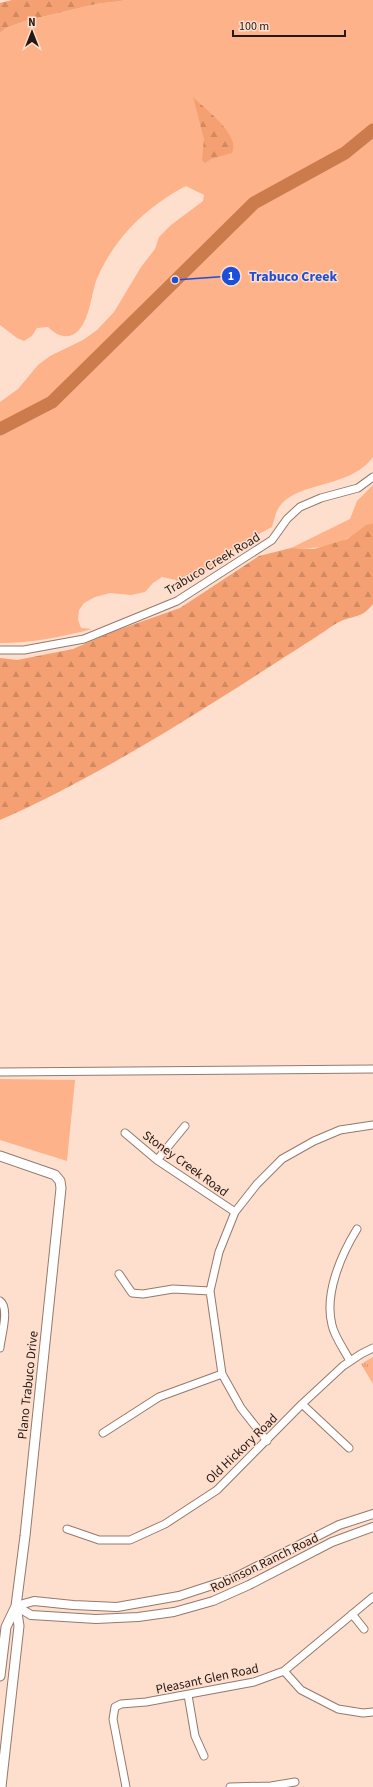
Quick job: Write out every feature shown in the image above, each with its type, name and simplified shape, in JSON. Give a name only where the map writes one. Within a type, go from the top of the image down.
[{"type":"main road","name":"Plano Trabuco Drive","points":[[0,1156],[50,1172],[58,1177],[61,1188],[25,1536],[16,1606],[19,1626],[1,1787]]},
{"type":"main road","name":"Plano Trabuco Drive","points":[[0,1676],[6,1627],[16,1606]]},
{"type":"street","name":"Trabuco Creek Road","points":[[0,650],[24,650],[84,639],[177,601],[272,540],[287,519],[300,507],[320,498],[358,488],[373,477]]},
{"type":"street","points":[[0,1072],[373,1069]]},
{"type":"street","points":[[267,1441],[240,1408],[222,1374],[210,1291],[219,1252],[234,1212],[257,1184],[282,1159],[314,1141],[340,1130],[373,1125]]},
{"type":"street","points":[[157,1160],[185,1126]]},
{"type":"street","name":"Stoney Creek Road","points":[[125,1133],[157,1160],[234,1212]]},
{"type":"street","points":[[350,1361],[332,1326],[331,1298],[334,1277],[346,1246],[357,1229]]},
{"type":"street","points":[[119,1274],[132,1293],[144,1294],[173,1289],[210,1291]]},
{"type":"street","points":[[0,1348],[6,1314],[1,1302]]},
{"type":"street","name":"Old Hickory Road","points":[[67,1529],[99,1540],[130,1540],[165,1524],[217,1490],[302,1404],[350,1361],[373,1348]]},
{"type":"street","points":[[103,1433],[159,1397],[222,1374]]},
{"type":"street","points":[[302,1404],[349,1448]]},
{"type":"street","name":"Robinson Ranch Road","points":[[16,1606],[34,1600],[73,1605],[117,1607],[179,1596],[234,1578],[339,1525],[373,1514]]},
{"type":"street","name":"Robinson Ranch Road","points":[[16,1606],[31,1615],[96,1619],[138,1617],[174,1612],[213,1601],[249,1585],[332,1542],[373,1527]]},
{"type":"street","name":"Pleasant Glen Road","points":[[126,1787],[113,1720],[115,1707],[121,1704],[188,1695],[254,1682],[284,1671],[373,1597]]},
{"type":"street","points":[[352,1614],[364,1628]]},
{"type":"street","points":[[284,1671],[301,1690],[338,1709],[362,1713],[373,1712]]},
{"type":"street","points":[[188,1695],[195,1736],[204,1756]]},
{"type":"street","points":[[230,1787],[271,1786],[295,1782]]},
{"type":"green space","points":[[12,0],[128,0],[96,4],[25,21],[6,28],[0,33],[0,3]]},
{"type":"green space","points":[[128,0],[373,0],[373,457],[363,468],[350,475],[297,493],[286,500],[278,509],[272,527],[249,539],[181,588],[176,580],[162,577],[153,583],[145,592],[131,595],[110,593],[95,597],[84,603],[79,610],[78,620],[81,628],[92,629],[46,639],[0,643],[0,402],[18,389],[38,365],[50,356],[83,340],[97,330],[114,312],[141,267],[155,249],[159,237],[171,225],[203,201],[204,195],[186,186],[158,203],[133,225],[112,251],[103,266],[96,281],[86,319],[83,325],[75,333],[63,336],[55,333],[48,327],[37,328],[32,336],[24,341],[17,338],[0,325],[0,33],[6,28],[25,21],[96,4]]},
{"type":"green space","points":[[193,97],[213,115],[227,131],[233,146],[232,153],[211,159],[205,163],[202,160],[204,139]]},
{"type":"green space","points":[[373,485],[373,523],[346,539],[333,544],[312,548],[291,548],[350,519],[357,501]]},
{"type":"green space","points":[[373,523],[373,604],[369,609],[357,616],[336,624],[200,711],[122,758],[41,801],[0,820],[0,658],[17,660],[73,649],[112,632],[180,608],[259,556],[291,548],[314,549],[347,539],[366,525]]},
{"type":"green space","points":[[0,1079],[75,1080],[67,1161],[0,1140]]},
{"type":"green space","points":[[373,1357],[373,1384],[361,1364]]},
{"type":"waterway","points":[[0,429],[52,402],[254,203],[345,153],[373,130]]},
{"type":"place","name":"Trabuco Creek","points":[[175,280]]}]
